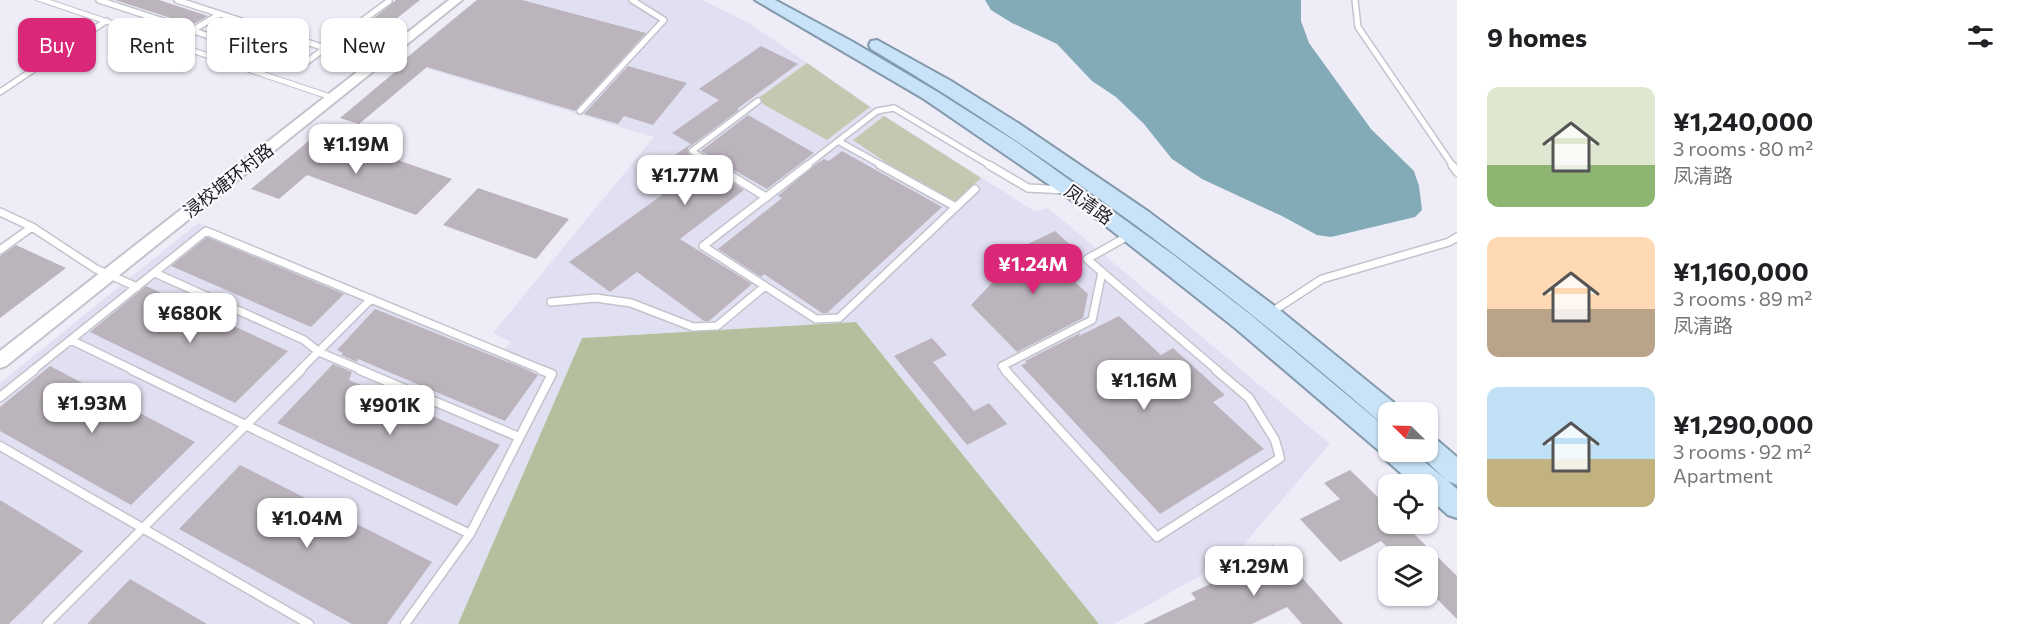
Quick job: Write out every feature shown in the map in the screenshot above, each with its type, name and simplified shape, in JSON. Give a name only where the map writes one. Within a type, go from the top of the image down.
[{"type":"highway","name":"凤清路","points":[[763,0],[928,94],[1070,190],[1248,326],[1378,437]]},
{"type":"highway","name":"凤清路","points":[[792,0],[904,61],[983,109],[1069,166],[1268,314],[1378,405]]},
{"type":"highway","points":[[1438,457],[1457,473]]},
{"type":"highway","points":[[1406,462],[1457,506]]},
{"type":"street","points":[[41,0],[333,97]]},
{"type":"street","name":"浸校塘环村路","points":[[0,361],[456,0]]},
{"type":"lane","points":[[99,0],[156,18]]},
{"type":"lane","points":[[177,0],[321,46]]},
{"type":"lane","points":[[580,111],[664,20],[632,0]]},
{"type":"lane","points":[[1355,0],[1358,27],[1457,172]]},
{"type":"lane","points":[[366,18],[389,1]]},
{"type":"lane","points":[[195,29],[220,14]]},
{"type":"lane","points":[[0,92],[106,21]]},
{"type":"lane","points":[[195,30],[301,66],[321,52]]},
{"type":"lane","points":[[758,101],[692,151],[766,197]]},
{"type":"lane","points":[[975,189],[839,318],[816,319],[703,246],[877,111],[894,108],[1028,188],[1070,190]]},
{"type":"lane","points":[[838,141],[956,207]]},
{"type":"lane","points":[[0,212],[32,227],[96,269],[137,287]]},
{"type":"lane","points":[[0,250],[32,227]]},
{"type":"lane","points":[[0,397],[206,231],[552,374],[470,534],[405,624]]},
{"type":"lane","points":[[1102,272],[1092,320],[1002,366],[1157,537],[1280,458],[1275,440],[1249,398],[1087,259],[1131,235]]},
{"type":"lane","points":[[1268,314],[1322,279],[1449,242],[1457,237]]},
{"type":"lane","points":[[155,273],[304,340],[319,352],[519,437]]},
{"type":"lane","points":[[550,302],[596,298],[631,303],[693,327],[717,326],[765,286]]},
{"type":"lane","points":[[47,624],[371,299]]},
{"type":"lane","points":[[70,340],[470,534]]},
{"type":"lane","points":[[0,446],[309,624]]},
{"type":"shaded area","points":[[476,0],[702,0],[749,23],[877,111],[1034,211],[1048,208],[1330,444],[1232,558],[1114,624],[1099,624],[856,322],[582,338],[458,624],[0,624],[0,383],[198,223],[503,350],[511,342],[493,333],[654,137],[407,63],[407,57]]},
{"type":"shaded area","points":[[985,0],[1301,0],[1301,21],[1309,43],[1371,129],[1414,171],[1419,186],[1422,210],[1415,217],[1331,237],[1317,235],[1202,179],[1172,159],[1144,124],[1116,97],[1092,81],[1057,44],[1012,23],[991,10]]},
{"type":"green space","points":[[807,63],[870,107],[827,140],[763,104],[760,97]]},
{"type":"green space","points":[[884,116],[981,178],[956,201],[948,200],[903,174],[853,140]]},
{"type":"green space","points":[[856,322],[1099,624],[458,624],[582,338]]},
{"type":"building","points":[[115,0],[159,0],[208,16],[195,23],[195,18],[170,18]]},
{"type":"building","points":[[396,0],[420,0],[397,18],[374,18]]},
{"type":"building","points":[[477,0],[522,0],[646,33],[575,111],[427,67],[359,124],[340,118],[395,72],[407,72],[407,58]]},
{"type":"building","points":[[761,46],[798,64],[688,148],[689,155],[744,190],[680,239],[752,284],[709,321],[704,321],[637,272],[610,292],[569,262],[662,195],[638,180],[691,144],[672,133],[719,100],[699,89]]},
{"type":"building","points":[[628,66],[687,83],[653,125],[624,116],[618,124],[584,114]]},
{"type":"building","points":[[748,115],[814,153],[767,189],[701,151]]},
{"type":"building","points":[[316,135],[366,152],[369,150],[452,179],[416,215],[307,175],[279,199],[251,189]]},
{"type":"building","points":[[842,151],[942,207],[827,313],[822,313],[764,274],[761,277],[718,249],[782,198],[778,196],[813,166],[824,159],[829,161]]},
{"type":"building","points":[[478,188],[569,219],[536,259],[443,225]]},
{"type":"building","points":[[1055,231],[1075,249],[1051,260],[1088,294],[1083,318],[1017,352],[971,305],[1030,243]]},
{"type":"building","points":[[207,237],[344,294],[311,327],[171,266]]},
{"type":"building","points":[[16,245],[66,268],[0,318],[0,256]]},
{"type":"building","points":[[146,286],[288,351],[235,403],[90,332]]},
{"type":"building","points":[[375,309],[538,375],[505,421],[358,359],[357,362],[341,355],[343,353],[337,350]]},
{"type":"building","points":[[1119,316],[1161,355],[1173,348],[1225,395],[1213,402],[1264,449],[1160,514],[1021,365],[1080,333],[1079,336]]},
{"type":"building","points":[[932,338],[947,355],[933,362],[974,411],[989,403],[1007,424],[967,445],[894,356]]},
{"type":"building","points":[[333,364],[352,372],[349,380],[500,445],[457,506],[277,423]]},
{"type":"building","points":[[50,366],[195,442],[131,505],[0,431],[0,407]]},
{"type":"building","points":[[240,465],[432,562],[387,624],[352,624],[179,529]]},
{"type":"building","points":[[1350,470],[1378,497],[1378,534],[1414,534],[1426,546],[1386,546],[1381,541],[1340,562],[1300,519],[1340,499],[1324,483]]},
{"type":"building","points":[[0,500],[83,551],[9,624],[0,624]]},
{"type":"building","points":[[1273,545],[1343,624],[1302,624],[1287,607],[1252,624],[1143,624],[1196,599],[1191,593],[1251,565],[1246,559]]},
{"type":"building","points":[[1438,557],[1457,576],[1457,619],[1438,600]]},
{"type":"building","points":[[130,579],[207,624],[87,624]]}]
